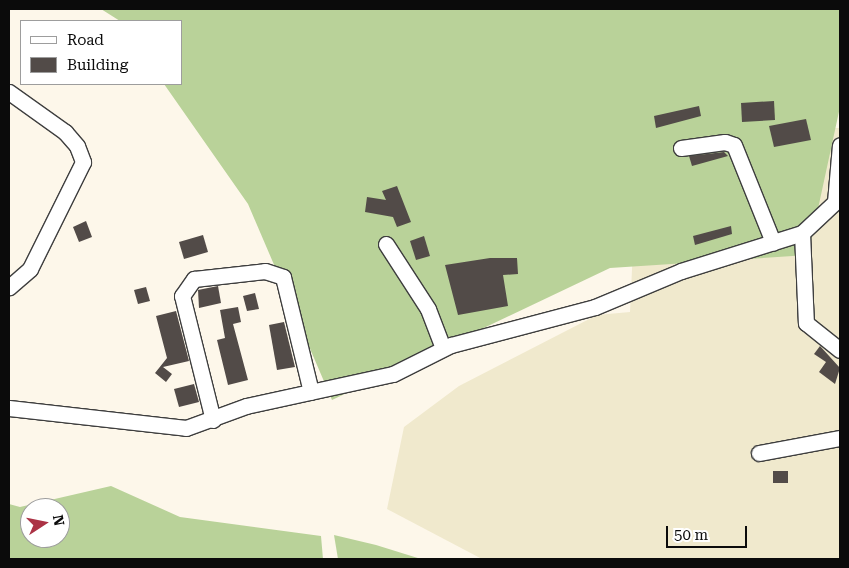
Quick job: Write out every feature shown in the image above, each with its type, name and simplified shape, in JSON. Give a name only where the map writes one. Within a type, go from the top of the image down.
[{"type":"street","points":[[9,92],[65,132],[77,146],[82,162],[80,174],[30,269],[9,287]]},
{"type":"street","points":[[681,148],[725,142],[734,145],[773,242]]},
{"type":"street","points":[[9,408],[163,427],[186,428],[213,420],[246,406],[393,374],[443,348],[595,307],[681,271],[802,233],[835,202],[840,145]]},
{"type":"street","points":[[802,233],[806,323],[840,350]]},
{"type":"street","points":[[386,244],[428,309],[443,348]]},
{"type":"street","points":[[213,420],[182,296],[194,279],[265,271],[282,278],[311,392]]},
{"type":"street","points":[[759,453],[840,438]]},
{"type":"shaded area","points":[[791,128],[840,128],[840,559],[482,559],[387,509],[404,427],[459,386],[597,315],[630,312],[633,248]]},
{"type":"green space","points":[[101,9],[840,9],[840,107],[808,255],[610,268],[332,400],[248,204],[165,85],[182,85],[182,20],[118,20]]},
{"type":"green space","points":[[111,486],[180,517],[321,536],[323,559],[9,559],[9,504],[20,507],[20,548],[70,548],[70,498],[59,498]]},
{"type":"green space","points":[[334,535],[376,545],[421,559],[338,559]]},
{"type":"building","points":[[774,101],[775,120],[742,122],[741,103]]},
{"type":"building","points":[[699,106],[701,116],[656,128],[654,116]]},
{"type":"building","points":[[806,119],[811,140],[774,147],[769,126]]},
{"type":"building","points":[[724,152],[728,156],[692,166],[689,156]]},
{"type":"building","points":[[397,186],[411,222],[397,227],[393,217],[365,212],[367,197],[386,200],[382,191]]},
{"type":"building","points":[[86,221],[92,237],[79,242],[73,227]]},
{"type":"building","points":[[731,226],[732,234],[695,245],[693,236]]},
{"type":"building","points":[[203,235],[208,252],[184,259],[179,242]]},
{"type":"building","points":[[424,236],[430,256],[416,260],[410,241]]},
{"type":"building","points":[[490,258],[517,258],[518,274],[503,275],[508,306],[458,315],[445,265]]},
{"type":"building","points":[[218,286],[221,303],[199,308],[198,290]]},
{"type":"building","points":[[146,287],[150,301],[138,304],[134,290]]},
{"type":"building","points":[[255,293],[259,309],[247,311],[243,296]]},
{"type":"building","points":[[238,307],[241,322],[233,324],[248,380],[228,385],[217,340],[225,338],[220,310]]},
{"type":"building","points":[[176,311],[189,361],[163,367],[172,374],[166,382],[155,373],[167,358],[156,316]]},
{"type":"building","points":[[284,322],[295,367],[277,370],[269,325]]},
{"type":"building","points":[[820,346],[840,368],[835,384],[819,372],[826,362],[814,354]]},
{"type":"building","points":[[194,384],[199,402],[179,407],[174,389]]},
{"type":"building","points":[[773,471],[788,471],[788,483],[773,483]]}]
